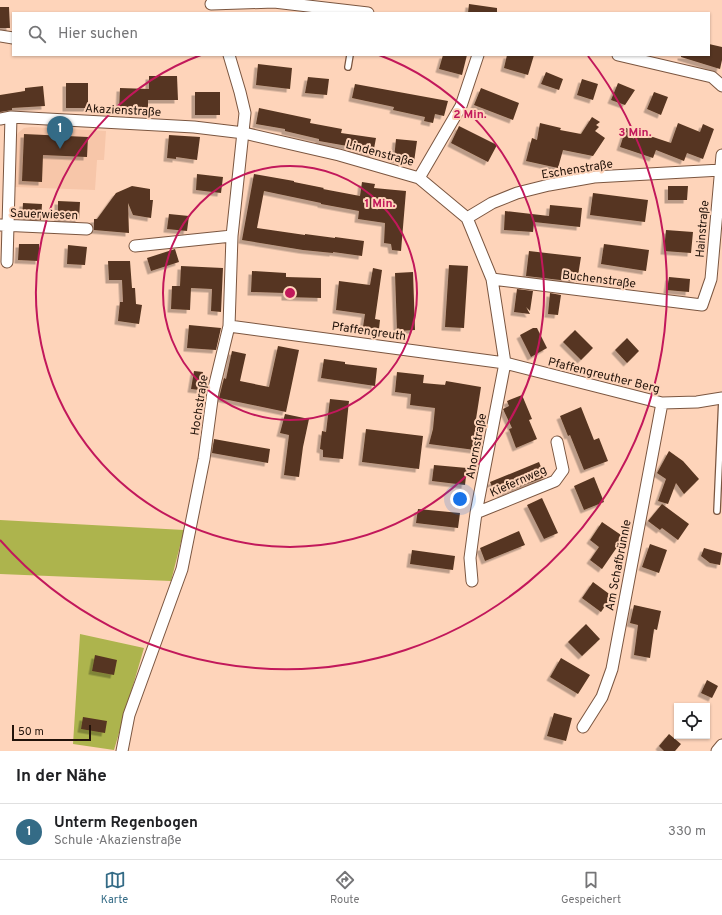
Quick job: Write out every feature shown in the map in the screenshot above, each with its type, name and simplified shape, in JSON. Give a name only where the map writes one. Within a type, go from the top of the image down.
[{"type":"street","points":[[212,6],[274,2],[355,12]]},
{"type":"street","points":[[0,36],[12,38]]},
{"type":"street","name":"Hochstraße","points":[[122,751],[129,715],[182,569],[204,459],[213,392],[229,326],[232,236],[244,134],[245,113],[229,56]]},
{"type":"street","points":[[419,178],[461,106],[478,56]]},
{"type":"street","points":[[622,56],[712,77],[722,86]]},
{"type":"street","points":[[6,262],[4,225],[12,117]]},
{"type":"street","name":"Akazienstraße","points":[[0,119],[12,117],[194,127],[244,134]]},
{"type":"street","name":"Lindenstraße","points":[[244,134],[339,155],[419,178],[467,218],[492,279],[505,363]]},
{"type":"street","name":"Hainstraße","points":[[702,305],[711,279],[722,155]]},
{"type":"street","name":"Eschenstraße","points":[[467,218],[492,203],[517,193],[549,185],[594,177],[721,170]]},
{"type":"street","name":"Sauerwiesen","points":[[4,225],[87,229]]},
{"type":"street","points":[[135,246],[232,236]]},
{"type":"street","name":"Buchenstraße","points":[[492,279],[702,305]]},
{"type":"street","name":"Pfaffengreuth","points":[[229,326],[505,363]]},
{"type":"street","name":"Pfaffengreuther Berg","points":[[505,363],[662,403],[698,402],[722,398]]},
{"type":"street","name":"Ahornstraße","points":[[472,581],[470,558],[476,513],[505,363]]},
{"type":"street","name":"Am Schafbrünnle","points":[[583,727],[602,697],[612,669],[662,403]]},
{"type":"street","name":"Kiefernweg","points":[[476,513],[555,481],[563,470],[557,442]]},
{"type":"street","points":[[716,751],[722,745]]},
{"type":"lane","points":[[348,67],[350,56]]},
{"type":"lane","points":[[716,511],[722,398]]},
{"type":"shaded area","points":[[31,127],[106,131],[104,160],[97,160],[95,190],[15,187],[15,139],[18,133],[24,128]]},
{"type":"green space","points":[[0,520],[184,530],[171,581],[0,574]]},
{"type":"green space","points":[[80,634],[144,648],[114,750],[73,744]]},
{"type":"building","points":[[469,4],[497,8],[497,12],[468,12]]},
{"type":"building","points":[[0,7],[9,7],[10,28],[0,28]]},
{"type":"building","points":[[710,44],[722,47],[720,69],[681,57],[710,56]]},
{"type":"building","points":[[443,56],[467,56],[462,75],[439,69]]},
{"type":"building","points":[[507,56],[534,56],[528,75],[504,68]]},
{"type":"building","points":[[258,64],[292,68],[290,89],[256,85]]},
{"type":"building","points":[[546,72],[563,79],[559,90],[541,84]]},
{"type":"building","points":[[149,76],[177,76],[178,100],[148,100],[148,111],[119,111],[120,88],[149,89]]},
{"type":"building","points":[[308,77],[329,79],[327,95],[305,93]]},
{"type":"building","points":[[582,79],[598,84],[593,100],[577,95]]},
{"type":"building","points":[[66,83],[88,83],[88,108],[66,108]]},
{"type":"building","points":[[618,83],[635,90],[625,105],[611,100]]},
{"type":"building","points":[[355,84],[448,101],[444,116],[435,114],[433,123],[424,121],[425,117],[393,110],[394,107],[352,98]]},
{"type":"building","points":[[43,86],[45,106],[12,108],[12,110],[0,112],[0,95],[25,91],[25,88]]},
{"type":"building","points":[[481,88],[519,103],[513,120],[474,105]]},
{"type":"building","points":[[195,92],[220,92],[220,115],[195,115]]},
{"type":"building","points":[[654,92],[668,97],[661,115],[647,109]]},
{"type":"building","points":[[259,108],[311,119],[310,123],[342,129],[341,133],[376,138],[373,154],[352,151],[353,147],[319,141],[319,139],[285,131],[285,129],[256,124]]},
{"type":"building","points":[[592,117],[600,122],[596,125],[599,127],[595,131],[605,138],[593,156],[563,150],[558,168],[526,161],[532,138],[537,140],[540,123],[561,128],[560,130],[581,134]]},
{"type":"building","points":[[678,123],[700,132],[703,124],[714,129],[703,159],[687,153],[684,161],[656,150],[653,158],[620,147],[626,128],[671,143]]},
{"type":"building","points":[[459,126],[497,145],[488,162],[451,143]]},
{"type":"building","points":[[24,134],[88,137],[87,157],[43,155],[42,182],[22,181]]},
{"type":"building","points":[[169,135],[200,137],[197,160],[176,157],[176,159],[167,158]]},
{"type":"building","points":[[396,139],[417,141],[414,162],[394,159]]},
{"type":"building","points":[[197,174],[223,177],[221,193],[196,190]]},
{"type":"building","points":[[254,174],[294,181],[324,188],[323,189],[360,196],[362,182],[375,184],[374,188],[406,191],[401,251],[392,250],[391,244],[384,243],[385,223],[358,219],[359,211],[264,191],[257,228],[364,241],[362,256],[303,250],[242,240]]},
{"type":"building","points":[[132,186],[150,189],[150,200],[153,200],[151,218],[133,215],[128,203],[129,233],[94,230],[94,219],[97,219],[116,193]]},
{"type":"building","points":[[668,186],[688,186],[687,200],[668,200]]},
{"type":"building","points":[[593,193],[648,200],[645,222],[590,215]]},
{"type":"building","points":[[58,201],[80,202],[79,220],[58,219]]},
{"type":"building","points":[[23,203],[42,204],[41,220],[22,219]]},
{"type":"building","points":[[550,205],[582,208],[580,227],[534,222],[533,232],[504,230],[505,211],[549,216]]},
{"type":"building","points":[[169,214],[189,216],[187,231],[167,229]]},
{"type":"building","points":[[666,230],[693,232],[691,253],[664,251]]},
{"type":"building","points":[[19,244],[39,244],[39,261],[18,260]]},
{"type":"building","points":[[604,244],[649,250],[646,271],[601,264]]},
{"type":"building","points":[[68,245],[87,247],[85,265],[67,264]]},
{"type":"building","points":[[175,249],[179,262],[151,271],[147,258]]},
{"type":"building","points":[[529,251],[581,257],[577,282],[526,276]]},
{"type":"building","points":[[108,261],[130,261],[132,288],[135,288],[136,304],[142,305],[139,324],[118,321],[120,302],[123,302],[122,280],[109,280]]},
{"type":"building","points":[[449,265],[468,266],[464,328],[445,327]]},
{"type":"building","points":[[181,266],[223,268],[221,312],[211,311],[212,289],[191,288],[190,310],[171,309],[172,286],[180,286]]},
{"type":"building","points":[[373,268],[382,270],[375,319],[380,320],[379,329],[363,327],[365,314],[336,310],[339,281],[370,285]]},
{"type":"building","points":[[252,271],[286,273],[286,277],[321,278],[321,298],[285,297],[285,293],[251,292]]},
{"type":"building","points":[[413,272],[415,330],[397,331],[395,273]]},
{"type":"building","points":[[669,277],[690,279],[689,292],[667,290]]},
{"type":"building","points":[[517,289],[533,291],[530,311],[526,307],[530,314],[514,312]]},
{"type":"building","points":[[550,293],[561,295],[558,315],[548,314]]},
{"type":"building","points":[[189,325],[221,328],[216,350],[187,348]]},
{"type":"building","points":[[533,328],[537,328],[547,348],[531,357],[520,335]]},
{"type":"building","points":[[575,330],[593,348],[581,360],[563,342]]},
{"type":"building","points":[[627,338],[639,351],[627,363],[615,350]]},
{"type":"building","points":[[278,346],[299,350],[286,412],[219,398],[224,378],[226,379],[232,351],[246,354],[240,381],[269,387]]},
{"type":"building","points":[[324,359],[345,362],[345,364],[377,368],[375,386],[321,378]]},
{"type":"building","points":[[194,371],[203,372],[200,390],[191,389]]},
{"type":"building","points":[[397,372],[424,375],[423,383],[445,385],[446,381],[481,387],[476,419],[481,419],[480,430],[477,429],[475,450],[429,444],[433,429],[435,408],[410,405],[411,394],[395,392]]},
{"type":"building","points":[[522,395],[532,419],[529,420],[537,439],[516,448],[509,429],[512,428],[503,409],[509,406],[507,401]]},
{"type":"building","points":[[330,399],[349,401],[343,459],[323,457],[323,450],[320,449],[322,431],[326,432]]},
{"type":"building","points":[[581,407],[594,440],[599,438],[608,461],[584,470],[570,435],[568,436],[560,416]]},
{"type":"building","points":[[285,414],[309,419],[299,477],[284,475],[289,435],[280,433]]},
{"type":"building","points":[[366,429],[423,436],[419,469],[362,462]]},
{"type":"building","points":[[214,439],[270,449],[268,463],[212,453]]},
{"type":"building","points":[[669,451],[683,461],[699,479],[684,494],[676,483],[668,504],[658,501],[666,479],[657,473]]},
{"type":"building","points":[[539,462],[545,477],[501,494],[499,489],[494,491],[490,482]]},
{"type":"building","points":[[434,465],[467,468],[465,485],[432,481]]},
{"type":"building","points":[[594,477],[604,502],[584,510],[574,486]]},
{"type":"building","points":[[542,498],[558,533],[544,539],[527,505]]},
{"type":"building","points":[[662,504],[689,524],[678,540],[662,528],[660,530],[648,521]]},
{"type":"building","points":[[418,509],[460,513],[458,528],[416,523]]},
{"type":"building","points":[[602,522],[624,537],[602,569],[590,560],[599,547],[590,540]]},
{"type":"building","points":[[519,531],[525,545],[485,561],[480,548]]},
{"type":"building","points":[[650,544],[667,550],[659,573],[642,567]]},
{"type":"building","points":[[704,548],[722,553],[720,565],[710,563],[701,556]]},
{"type":"building","points":[[412,550],[455,556],[453,570],[410,564]]},
{"type":"building","points":[[593,582],[612,596],[601,612],[582,598]]},
{"type":"building","points":[[634,605],[661,611],[657,630],[654,629],[650,658],[634,655],[638,625],[630,623]]},
{"type":"building","points":[[586,624],[600,639],[582,656],[568,642]]},
{"type":"building","points":[[95,655],[117,660],[114,675],[92,671]]},
{"type":"building","points":[[561,658],[590,675],[578,694],[550,677]]},
{"type":"building","points":[[707,680],[718,686],[712,698],[701,693]]},
{"type":"building","points":[[554,713],[572,718],[566,741],[547,736]]},
{"type":"building","points":[[83,717],[107,721],[105,733],[81,729]]},
{"type":"building","points":[[669,734],[681,744],[675,751],[664,751],[659,746]]},
{"type":"place","name":"Unterm Regenbogen","points":[[60,149]]}]
